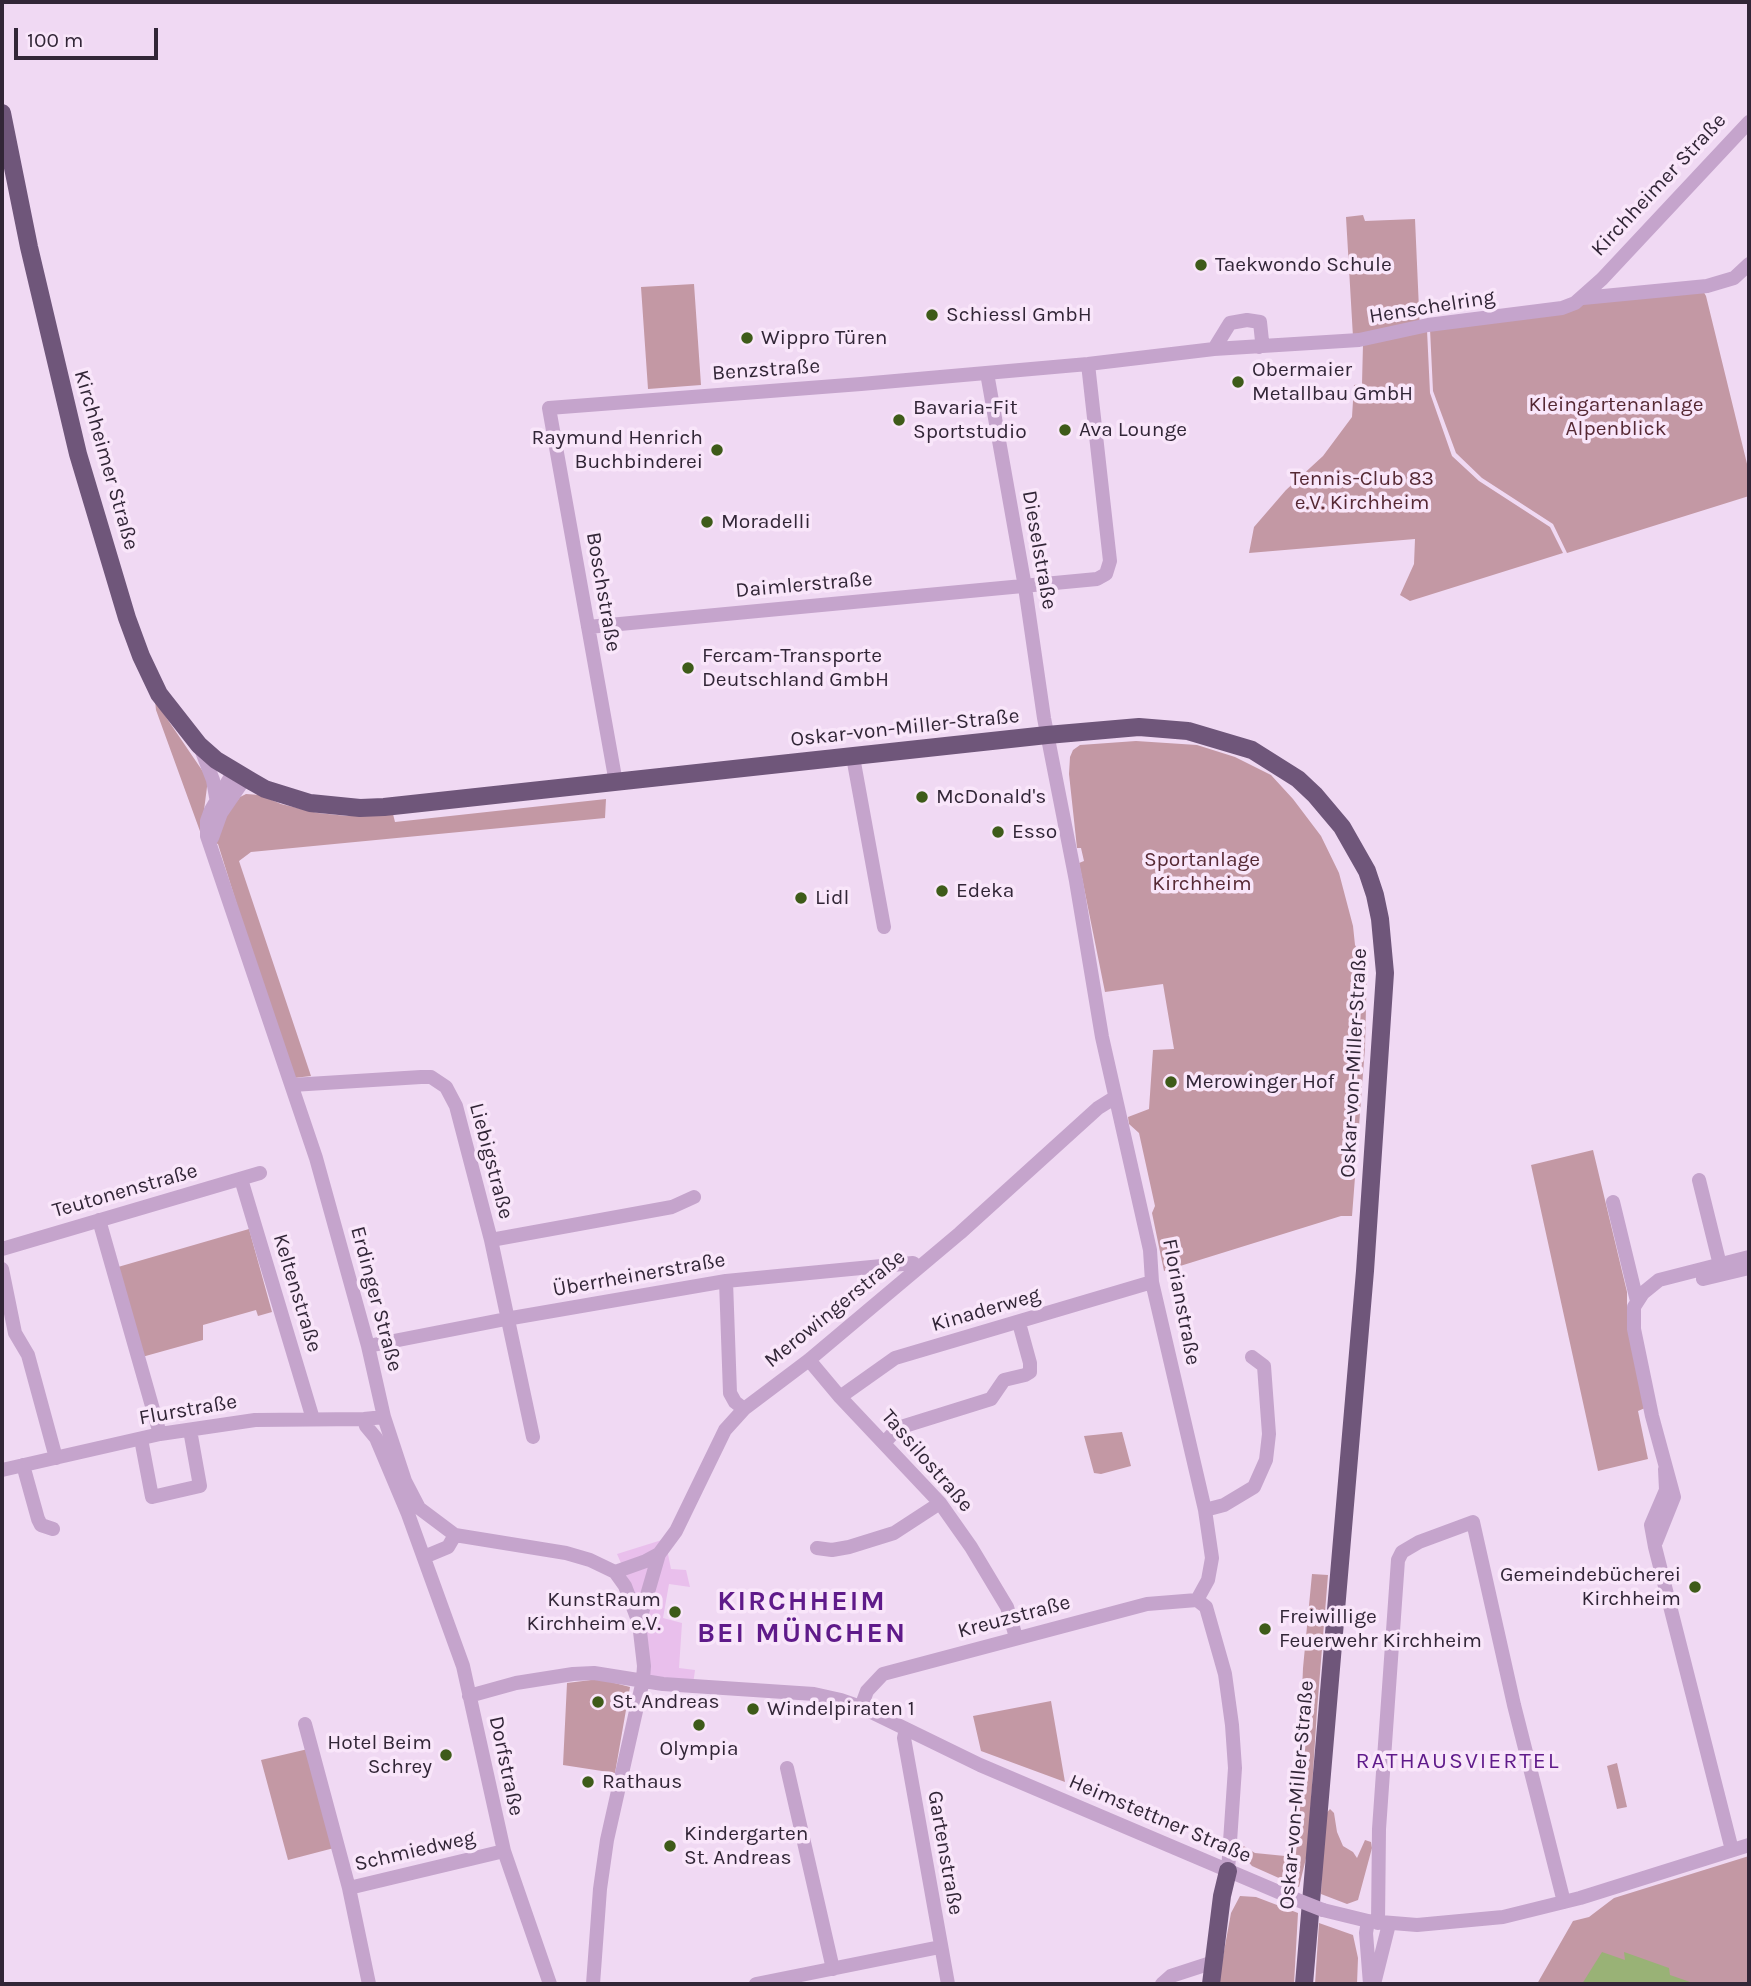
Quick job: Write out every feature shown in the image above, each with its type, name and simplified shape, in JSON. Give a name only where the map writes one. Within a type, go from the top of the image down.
[{"type":"main road","name":"Kirchheimer Straße","points":[[2,113],[29,247],[78,454],[127,618],[159,694],[199,745],[240,775]]},
{"type":"main road","name":"Oskar-von-Miller-Straße","points":[[240,775],[292,799],[360,808],[474,799],[1139,727],[1210,736],[1252,750],[1298,779],[1315,795],[1342,827],[1367,871],[1380,919],[1384,949],[1384,1001],[1367,1243],[1304,1984]]},
{"type":"main road","points":[[1212,1975],[1222,1896],[1228,1871]]},
{"type":"street","name":"Kirchheimer Straße","points":[[1602,279],[1749,122]]},
{"type":"street","points":[[1583,298],[1707,286],[1734,278],[1749,264]]},
{"type":"street","name":"Henschelring","points":[[987,373],[1214,349],[1359,340],[1428,325],[1554,310],[1583,298],[1602,279]]},
{"type":"street","points":[[1214,349],[1230,323],[1247,320],[1260,322],[1262,341],[1259,346]]},
{"type":"street","points":[[1025,587],[1097,579],[1106,573],[1110,561],[1088,364]]},
{"type":"street","name":"Benzstraße","points":[[549,408],[987,373]]},
{"type":"street","name":"Dieselstraße","points":[[987,373],[1025,587],[1047,735]]},
{"type":"street","name":"Boschstraße","points":[[549,408],[616,783]]},
{"type":"street","name":"Daimlerstraße","points":[[588,627],[1025,587]]},
{"type":"street","name":"Florianstraße","points":[[1047,735],[1114,1098],[1150,1250],[1152,1282],[1205,1510],[1212,1558],[1209,1580],[1197,1600]]},
{"type":"street","points":[[199,745],[214,780],[216,797]]},
{"type":"street","points":[[853,757],[884,927]]},
{"type":"street","points":[[211,846],[215,827],[240,775]]},
{"type":"street","name":"Erdinger Straße","points":[[240,775],[216,797],[207,821],[207,836],[292,1085],[343,1251],[384,1417],[413,1511],[455,1535],[566,1553],[590,1560],[615,1572]]},
{"type":"street","name":"Liebigstraße","points":[[292,1085],[430,1077],[446,1087],[456,1106],[491,1240],[533,1437]]},
{"type":"street","name":"Merowingerstraße","points":[[659,1554],[676,1531],[725,1430],[744,1409],[809,1360],[1022,1178],[1098,1108],[1114,1098]]},
{"type":"street","name":"Teutonenstraße","points":[[2,1249],[260,1173]]},
{"type":"street","name":"Keltenstraße","points":[[241,1180],[313,1419]]},
{"type":"street","points":[[1699,1180],[1720,1265]]},
{"type":"street","points":[[491,1240],[672,1207],[694,1197]]},
{"type":"street","points":[[1613,1202],[1642,1296]]},
{"type":"street","points":[[99,1220],[160,1434]]},
{"type":"street","points":[[1732,1850],[1655,1547],[1658,1531],[1674,1497],[1665,1469],[1633,1329],[1633,1314],[1642,1296],[1659,1280],[1749,1257]]},
{"type":"street","name":"Überrheinerstraße","points":[[368,1346],[726,1281],[912,1263],[918,1268]]},
{"type":"street","points":[[1642,1296],[1749,1268]]},
{"type":"street","points":[[2,1269],[15,1333],[28,1354],[56,1458]]},
{"type":"street","points":[[726,1281],[730,1394],[744,1409]]},
{"type":"street","name":"Kinaderweg","points":[[840,1397],[894,1358],[1152,1282]]},
{"type":"street","points":[[884,1443],[898,1428],[991,1399],[1004,1380],[1030,1372],[1019,1322]]},
{"type":"street","points":[[1205,1510],[1224,1505],[1254,1487],[1266,1460],[1269,1434],[1264,1366],[1252,1357]]},
{"type":"street","name":"Tassilostraße","points":[[809,1360],[840,1397],[940,1503],[971,1546],[1007,1607],[1016,1637]]},
{"type":"street","name":"Flurstraße","points":[[2,1470],[160,1434],[255,1420],[384,1417]]},
{"type":"street","name":"Dorfstraße","points":[[364,1419],[413,1511],[424,1557],[463,1666],[503,1851],[550,1984]]},
{"type":"street","points":[[141,1439],[152,1497],[201,1486],[190,1430]]},
{"type":"street","points":[[23,1465],[38,1519],[41,1525],[53,1529]]},
{"type":"street","points":[[817,1548],[832,1550],[849,1547],[894,1533],[940,1503]]},
{"type":"street","points":[[1372,1984],[1378,1923],[1379,1829],[1398,1560],[1402,1552],[1419,1542],[1473,1522],[1514,1705],[1564,1902]]},
{"type":"street","points":[[424,1557],[448,1547],[455,1535]]},
{"type":"street","points":[[593,1984],[600,1889],[607,1840],[644,1666],[639,1623],[632,1602],[615,1572],[659,1554]]},
{"type":"street","points":[[639,1623],[659,1554]]},
{"type":"street","points":[[1197,1600],[1206,1607],[1214,1634],[1225,1674],[1232,1725],[1235,1768],[1228,1871]]},
{"type":"street","name":"Kreuzstraße","points":[[861,1707],[867,1691],[883,1674],[1147,1604],[1197,1600]]},
{"type":"street","name":"Heimstettner Straße","points":[[469,1696],[516,1683],[594,1673],[696,1687],[814,1694],[861,1707],[971,1761],[1295,1899],[1323,1910],[1378,1923],[1417,1926],[1524,1913],[1749,1845]]},
{"type":"street","points":[[305,1724],[349,1888]]},
{"type":"street","name":"Gartenstraße","points":[[906,1729],[904,1738],[948,1984]]},
{"type":"street","points":[[787,1768],[833,1969]]},
{"type":"street","name":"Schmiedweg","points":[[369,1984],[349,1888],[503,1851]]},
{"type":"street","points":[[1372,1984],[1366,1933],[1378,1923]]},
{"type":"street","points":[[756,1984],[940,1947]]},
{"type":"street","points":[[1162,1984],[1171,1976],[1191,1970],[1212,1975]]},
{"type":"green space","name":"Tennis-Club 83 e.V. Kirchheim","points":[[1363,215],[1365,221],[1415,219],[1420,332],[1427,330],[1430,393],[1452,456],[1479,481],[1550,527],[1563,553],[1410,601],[1400,595],[1414,564],[1415,539],[1249,553],[1254,527],[1286,490],[1323,456],[1352,417],[1354,385],[1362,384],[1363,344],[1353,337],[1346,217]]},
{"type":"green space","points":[[694,284],[701,385],[648,389],[641,287]]},
{"type":"green space","name":"Kleingartenanlage Alpenblick","points":[[1702,289],[1706,296],[1749,472],[1749,496],[1567,553],[1553,524],[1482,478],[1456,453],[1433,391],[1430,329],[1582,302]]},
{"type":"green space","points":[[155,701],[208,779],[201,834],[156,710]]},
{"type":"green space","name":"Sportanlage Kirchheim","points":[[1136,741],[1197,745],[1235,757],[1271,775],[1321,836],[1339,873],[1353,926],[1355,945],[1367,966],[1365,1048],[1352,1216],[1341,1216],[1164,1271],[1152,1213],[1155,1206],[1139,1133],[1129,1124],[1128,1117],[1149,1109],[1153,1050],[1174,1049],[1163,984],[1105,992],[1079,863],[1084,861],[1081,848],[1077,848],[1069,774],[1070,757],[1073,750],[1080,745]]},
{"type":"green space","points":[[246,794],[260,795],[281,804],[318,813],[347,816],[393,814],[395,822],[606,799],[605,818],[251,852],[239,861],[311,1076],[294,1078],[280,1043],[218,844],[215,843],[224,818],[240,797]]},
{"type":"green space","points":[[1593,1150],[1627,1292],[1627,1313],[1645,1408],[1638,1411],[1648,1459],[1598,1471],[1531,1165]]},
{"type":"green space","points":[[249,1229],[272,1312],[258,1316],[256,1310],[203,1325],[203,1340],[142,1357],[118,1267]]},
{"type":"green space","points":[[1122,1432],[1131,1466],[1101,1474],[1094,1473],[1084,1436]]},
{"type":"green space","points":[[1312,1574],[1328,1575],[1308,1850],[1299,1887],[1252,1866],[1243,1856],[1242,1845],[1255,1853],[1295,1857],[1303,1668]]},
{"type":"green space","points":[[599,1679],[630,1687],[615,1773],[563,1765],[567,1683]]},
{"type":"green space","points":[[1051,1701],[1065,1782],[981,1751],[973,1716]]},
{"type":"green space","points":[[308,1749],[334,1848],[288,1860],[261,1760]]},
{"type":"green space","points":[[1617,1763],[1627,1807],[1617,1809],[1607,1766]]},
{"type":"green space","points":[[1330,1809],[1334,1813],[1337,1832],[1343,1846],[1357,1858],[1365,1840],[1371,1842],[1372,1848],[1358,1900],[1347,1904],[1321,1894],[1324,1816]]},
{"type":"green space","points":[[1749,1856],[1749,1984],[1537,1984],[1573,1921],[1589,1917],[1614,1898]]},
{"type":"green space","points":[[1240,1896],[1256,1897],[1298,1913],[1294,1984],[1218,1984],[1231,1913]]},
{"type":"green space","points":[[1319,1923],[1353,1935],[1358,1958],[1357,1984],[1315,1984]]},
{"type":"shaded area","points":[[665,1539],[671,1569],[686,1570],[690,1587],[669,1584],[663,1618],[682,1623],[679,1668],[695,1670],[693,1685],[646,1679],[634,1593],[617,1554]]},
{"type":"shaded area","points":[[1602,1952],[1625,1960],[1624,1952],[1669,1968],[1670,1975],[1696,1984],[1582,1984]]},
{"type":"place","name":"Taekwondo Schule","points":[[1201,265]]},
{"type":"place","name":"Schiessl GmbH","points":[[932,315]]},
{"type":"place","name":"Wippro Türen","points":[[747,338]]},
{"type":"place","name":"Obermaier Metallbau GmbH","points":[[1238,382]]},
{"type":"place","name":"Bavaria-Fit Sportstudio","points":[[899,420]]},
{"type":"place","name":"Ava Lounge","points":[[1065,430]]},
{"type":"place","name":"Raymund Henrich Buchbinderei","points":[[717,450]]},
{"type":"place","name":"Moradelli","points":[[707,522]]},
{"type":"place","name":"Fercam-Transporte Deutschland GmbH","points":[[688,668]]},
{"type":"place","name":"McDonald's","points":[[922,797]]},
{"type":"place","name":"Esso","points":[[998,832]]},
{"type":"place","name":"Edeka","points":[[942,891]]},
{"type":"place","name":"Lidl","points":[[801,898]]},
{"type":"place","name":"Merowinger Hof","points":[[1171,1082]]},
{"type":"place","name":"Gemeindebücherei Kirchheim","points":[[1695,1587]]},
{"type":"place","name":"KunstRaum Kirchheim e.V.","points":[[675,1612]]},
{"type":"place","name":"Freiwillige Feuerwehr Kirchheim","points":[[1265,1629]]},
{"type":"place","name":"St. Andreas","points":[[598,1702]]},
{"type":"place","name":"Windelpiraten 1","points":[[753,1709]]},
{"type":"place","name":"Olympia","points":[[699,1725]]},
{"type":"place","name":"Hotel Beim Schrey","points":[[446,1755]]},
{"type":"place","name":"Rathaus","points":[[588,1782]]},
{"type":"place","name":"Kindergarten St. Andreas","points":[[670,1846]]},
{"type":"district","name":"KIRCHHEIM BEI MÜNCHEN","points":[[802,1618]]},
{"type":"district","name":"RATHAUSVIERTEL","points":[[1458,1761]]}]
